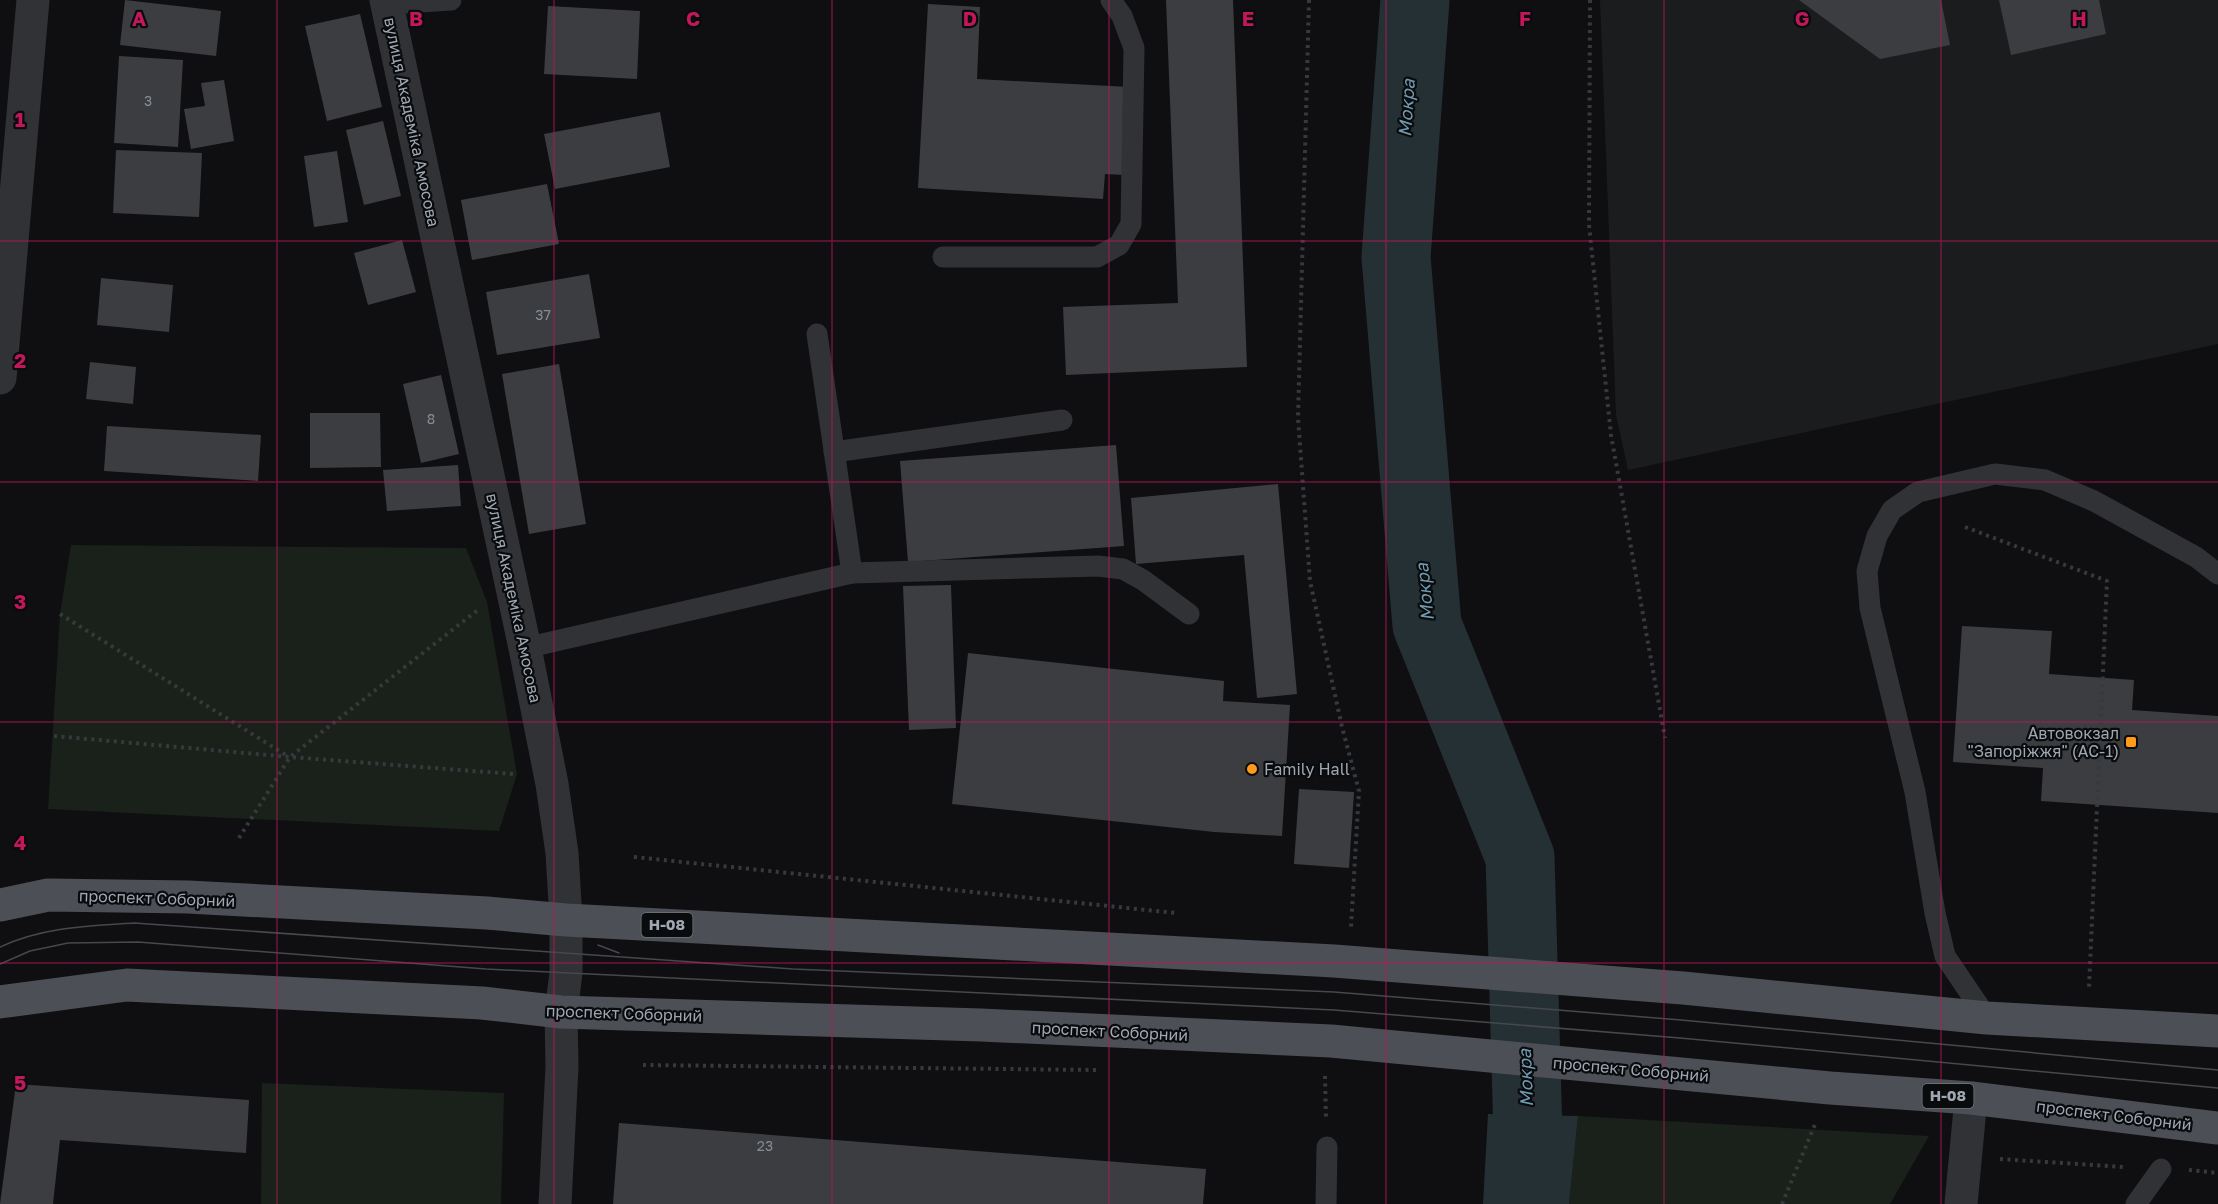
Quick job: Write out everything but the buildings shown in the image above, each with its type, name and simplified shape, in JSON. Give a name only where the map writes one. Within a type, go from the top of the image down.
[{"type":"main road","name":"проспект Соборний","points":[[0,904],[48,895],[188,897],[487,913],[566,920],[1338,946],[1683,988],[1987,1018],[2218,1031]]},
{"type":"main road","name":"проспект Соборний","points":[[0,1002],[127,985],[482,1003],[561,1012],[981,1025],[1331,1041],[1830,1088],[1971,1098],[2218,1128]]},
{"type":"street","points":[[0,378],[33,0]]},
{"type":"street","name":"вулиця Академіка Амосова","points":[[386,2],[525,648],[562,853],[566,973],[561,1012],[562,1067],[555,1204]]},
{"type":"street","points":[[1961,1204],[1971,1098]]},
{"type":"lane","points":[[386,2],[451,0]]},
{"type":"lane","points":[[943,257],[1097,257],[1119,245],[1131,224],[1134,48],[1122,16],[1111,0]]},
{"type":"lane","points":[[817,334],[852,573]]},
{"type":"lane","points":[[834,452],[1062,420]]},
{"type":"lane","points":[[1987,1018],[1944,956],[1915,792],[1870,608],[1866,571],[1876,536],[1892,510],[1918,492],[1995,474],[2045,480],[2094,501],[2196,557],[2218,574]]},
{"type":"lane","points":[[525,648],[852,573],[1098,566],[1123,569],[1143,580],[1190,614]]},
{"type":"lane","points":[[1326,1204],[1327,1147]]},
{"type":"lane","points":[[2136,1204],[2161,1169]]},
{"type":"path","points":[[1309,0],[1298,394],[1310,581],[1342,727],[1359,791],[1351,931],[1338,946]]},
{"type":"path","points":[[1590,0],[1589,225],[1611,435],[1665,738]]},
{"type":"path","points":[[1965,527],[2106,581],[2089,995]]},
{"type":"path","points":[[239,838],[290,758],[487,602]]},
{"type":"path","points":[[60,614],[290,758]]},
{"type":"path","points":[[54,736],[290,758],[517,774]]},
{"type":"path","points":[[634,857],[1181,914]]},
{"type":"path","points":[[643,1065],[1102,1070]]},
{"type":"path","points":[[1327,1147],[1324,1076],[1335,1076]]},
{"type":"path","points":[[1782,1204],[1830,1088]]},
{"type":"shaded area","points":[[1600,0],[2218,0],[2218,344],[1628,470],[1616,415]]},
{"type":"shaded area","points":[[71,545],[466,548],[487,602],[517,774],[499,831],[48,809],[60,614]]},
{"type":"shaded area","points":[[262,1083],[504,1093],[501,1204],[261,1204]]},
{"type":"shaded area","points":[[1488,1114],[1578,1116],[1569,1204],[1483,1204]]},
{"type":"shaded area","points":[[1578,1116],[1929,1136],[1890,1204],[1569,1204]]},
{"type":"waterway","name":"Мокра","points":[[1415,0],[1396,257],[1427,625],[1520,857],[1530,1204]]},
{"type":"tram line","points":[[0,947],[49,931],[134,923],[793,969],[1334,992],[1681,1020],[2218,1070]]},
{"type":"tram line","points":[[0,964],[30,951],[68,943],[138,942],[486,969],[1334,1010],[1680,1038],[2218,1088]]},
{"type":"tram line","points":[[598,945],[619,953]]},
{"type":"place","name":"Автовокзал \"Запоріжжя\" (АС-1)","points":[[2131,742]]},
{"type":"place","name":"Family Hall","points":[[1252,769]]}]
